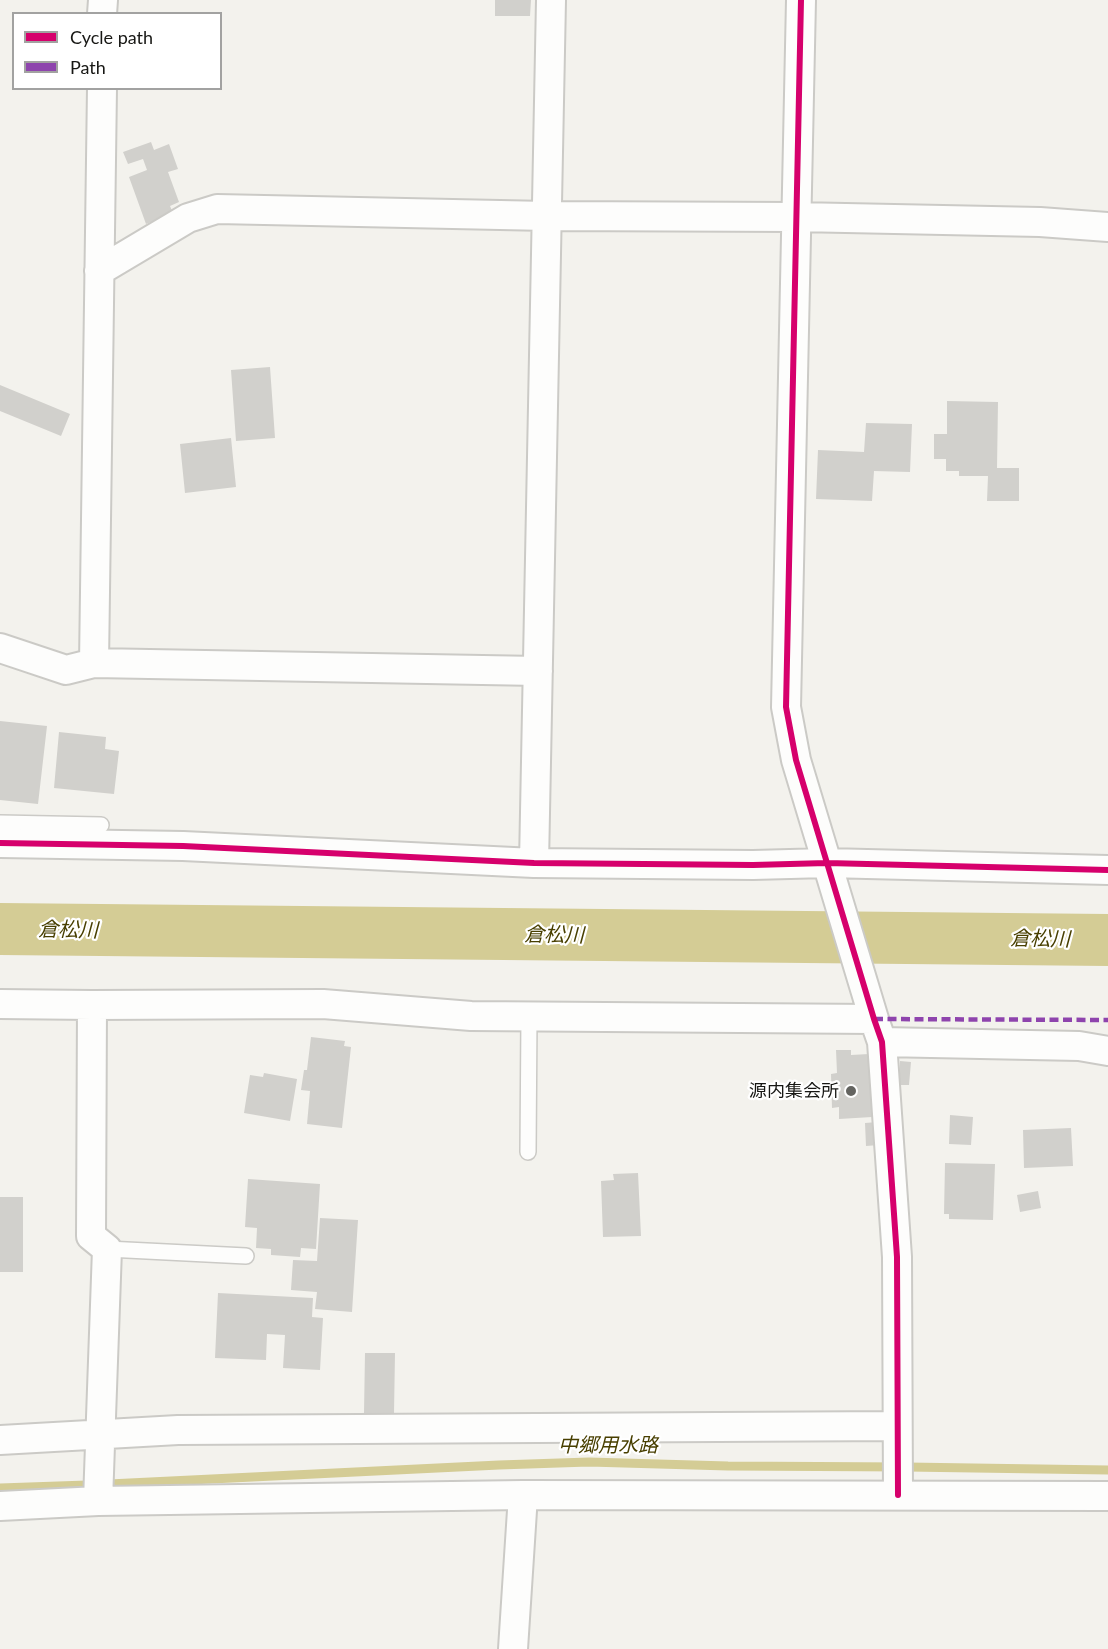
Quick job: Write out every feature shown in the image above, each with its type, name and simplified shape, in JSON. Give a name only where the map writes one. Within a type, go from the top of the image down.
[{"type":"street","points":[[534,863],[550,0]]},
{"type":"street","points":[[801,0],[786,707],[796,760],[878,1030],[897,1257],[897,1495]]},
{"type":"street","points":[[94,663],[102,90]]},
{"type":"street","points":[[99,271],[188,218],[218,209],[547,216],[797,217],[1040,222],[1108,227]]},
{"type":"street","points":[[0,648],[66,670],[94,663],[538,671]]},
{"type":"street","points":[[0,843],[183,846],[534,863],[741,865],[827,863],[1108,870]]},
{"type":"street","points":[[0,1004],[323,1004],[471,1016],[878,1030],[1079,1046],[1108,1051]]},
{"type":"street","points":[[92,1005],[91,1236],[107,1249],[99,1501]]},
{"type":"street","points":[[0,1440],[178,1430],[897,1426]]},
{"type":"street","points":[[513,1649],[523,1495]]},
{"type":"street","points":[[0,1506],[99,1501],[523,1495],[1108,1496]]},
{"type":"lane","points":[[0,822],[101,825]]},
{"type":"lane","points":[[528,1152],[529,1017]]},
{"type":"lane","points":[[107,1249],[246,1256]]},
{"type":"building","points":[[495,0],[531,0],[530,16],[495,16]]},
{"type":"building","points":[[151,142],[154,150],[169,144],[178,169],[168,172],[179,202],[170,206],[173,213],[146,224],[129,177],[147,170],[143,159],[128,164],[123,152]]},
{"type":"building","points":[[270,367],[275,438],[236,441],[231,370]]},
{"type":"building","points":[[0,385],[70,414],[61,436],[0,411]]},
{"type":"building","points":[[947,401],[998,402],[997,468],[1019,468],[1019,501],[987,501],[988,476],[959,476],[959,471],[946,471],[946,459],[934,459],[934,434],[947,434]]},
{"type":"building","points":[[866,423],[912,424],[910,472],[874,471],[872,501],[816,499],[818,450],[864,452]]},
{"type":"building","points":[[231,438],[236,487],[185,493],[180,444]]},
{"type":"building","points":[[0,721],[47,726],[38,804],[0,800]]},
{"type":"building","points":[[59,732],[106,737],[105,749],[119,751],[114,794],[54,788]]},
{"type":"building","points":[[311,1037],[345,1041],[344,1046],[351,1047],[342,1128],[307,1124],[310,1091],[301,1090],[304,1070],[307,1070]]},
{"type":"building","name":"源内集会所","points":[[836,1050],[851,1050],[851,1055],[869,1054],[872,1117],[839,1119],[839,1107],[832,1108],[831,1074],[837,1073]]},
{"type":"building","points":[[900,1061],[911,1062],[909,1085],[899,1085]]},
{"type":"building","points":[[264,1073],[297,1079],[290,1121],[244,1113],[250,1075],[263,1077]]},
{"type":"building","points":[[950,1115],[973,1117],[971,1145],[949,1144]]},
{"type":"building","points":[[878,1122],[879,1145],[866,1146],[865,1123]]},
{"type":"building","points":[[1071,1128],[1073,1166],[1024,1168],[1023,1130]]},
{"type":"building","points":[[945,1163],[995,1164],[993,1220],[949,1219],[949,1214],[944,1214]]},
{"type":"building","points":[[638,1173],[641,1236],[603,1237],[601,1181],[614,1180],[613,1174]]},
{"type":"building","points":[[248,1179],[320,1184],[316,1249],[301,1248],[300,1257],[271,1255],[271,1249],[256,1248],[257,1228],[245,1227]]},
{"type":"building","points":[[1038,1191],[1041,1208],[1020,1212],[1017,1195]]},
{"type":"building","points":[[0,1197],[23,1197],[23,1272],[0,1272]]},
{"type":"building","points":[[320,1218],[358,1220],[352,1312],[315,1309],[317,1292],[291,1290],[293,1260],[317,1261]]},
{"type":"building","points":[[218,1293],[313,1298],[312,1317],[323,1318],[320,1370],[283,1368],[285,1335],[267,1334],[266,1360],[215,1358]]},
{"type":"building","points":[[365,1353],[395,1353],[394,1413],[364,1413]]},
{"type":"waterway","name":"倉松川","points":[[0,929],[1108,940]]},
{"type":"waterway","name":"中郷用水路","points":[[109,1484],[589,1462],[728,1466],[1108,1470]]},
{"type":"waterway","name":"中郷用水路","points":[[0,1488],[87,1485]]},
{"type":"marked path","points":[[874,1019],[1108,1020]]},
{"type":"cycle path","points":[[801,0],[786,707],[796,760],[882,1042],[897,1257],[898,1495]]},
{"type":"cycle path","points":[[0,843],[183,846],[534,863],[753,865],[827,863],[1108,870]]},
{"type":"place","name":"源内集会所","points":[[851,1091]]}]
